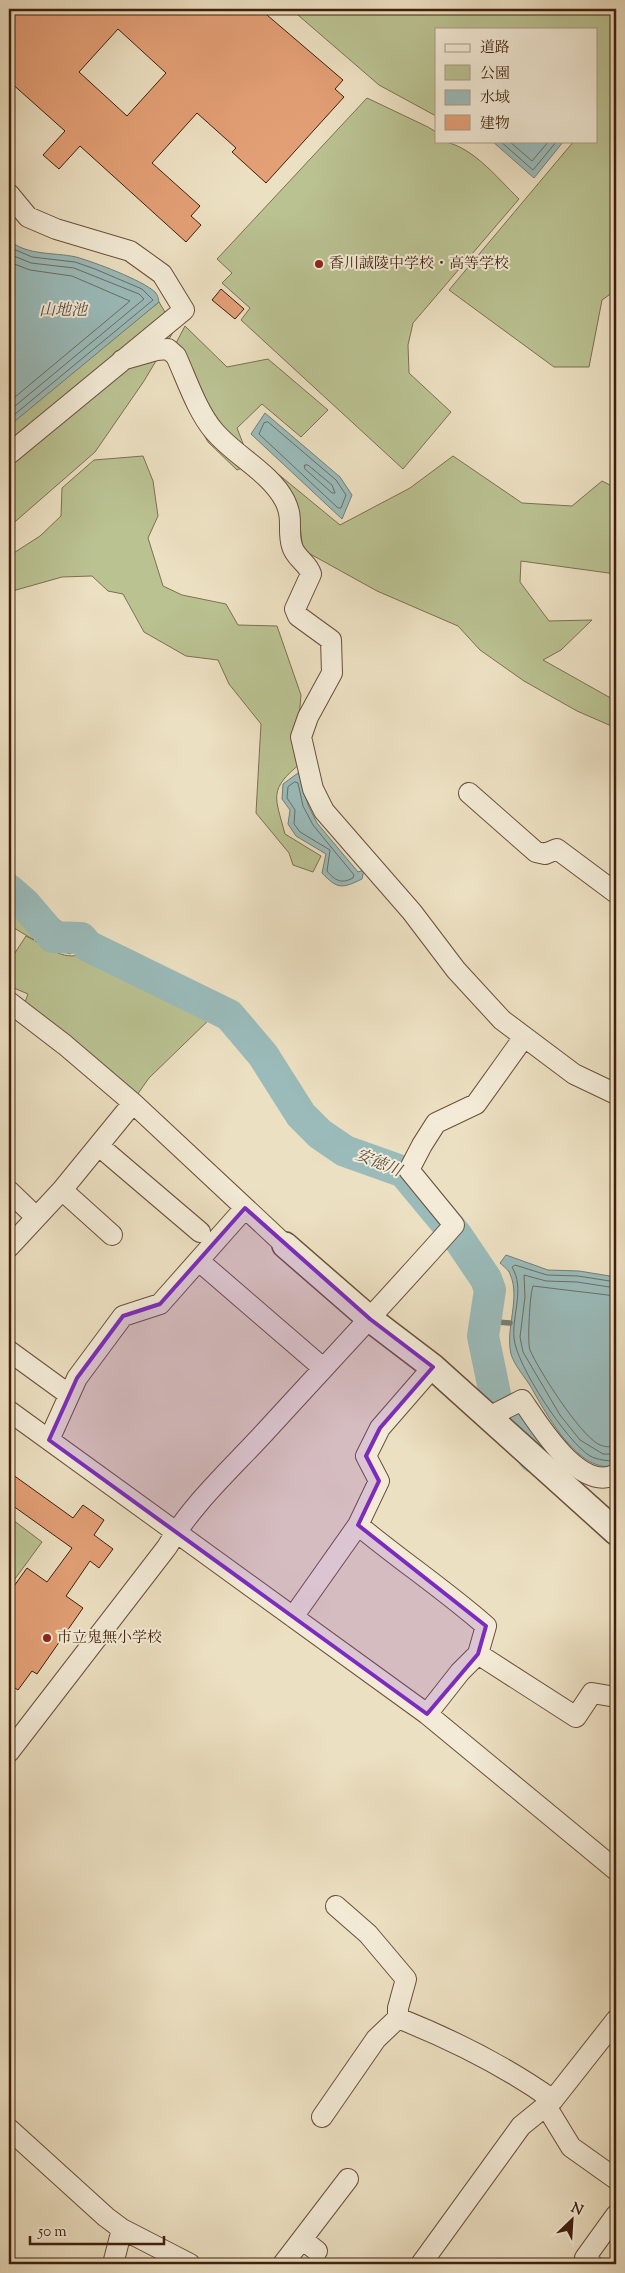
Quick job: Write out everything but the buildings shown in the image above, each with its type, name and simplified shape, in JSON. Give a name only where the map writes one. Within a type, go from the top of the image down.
[{"type":"street","points":[[9,194],[28,217],[56,229],[130,251],[162,274],[184,310],[9,454]]},
{"type":"street","points":[[122,360],[157,350],[168,350],[176,356],[214,431],[275,488],[284,500],[292,517],[292,546],[297,556],[309,568],[311,574],[294,609],[298,616],[331,640],[332,673],[308,717],[301,737],[313,789],[324,811],[412,912],[462,977],[502,1020],[574,1074],[616,1094]]},
{"type":"street","points":[[470,793],[536,852],[545,854],[557,849],[616,893]]},
{"type":"street","points":[[9,1002],[65,1045],[133,1103],[285,1245],[370,1319],[433,1367],[612,1522]]},
{"type":"street","points":[[9,1752],[161,1555],[187,1517],[454,1225],[409,1170],[436,1123],[476,1104],[524,1037]]},
{"type":"street","points":[[9,1247],[62,1190],[133,1103]]},
{"type":"street","points":[[99,1146],[200,1232]]},
{"type":"street","points":[[62,1190],[112,1235]]},
{"type":"street","points":[[9,1191],[36,1217]]},
{"type":"street","points":[[50,1440],[77,1378],[124,1316],[160,1304],[245,1208]]},
{"type":"street","points":[[199,1261],[323,1368]]},
{"type":"street","points":[[9,1351],[64,1391]]},
{"type":"street","points":[[293,1617],[358,1525],[379,1481],[366,1456],[380,1428],[433,1367]]},
{"type":"street","points":[[489,1417],[522,1400],[555,1447],[577,1467],[597,1476],[616,1474]]},
{"type":"street","points":[[9,1411],[427,1714],[616,1870]]},
{"type":"street","points":[[358,1525],[396,1557],[451,1596],[486,1626],[478,1654],[460,1672],[427,1714]]},
{"type":"street","points":[[478,1654],[576,1718],[592,1694],[616,1697]]},
{"type":"street","points":[[322,2117],[376,2038],[398,2018],[398,2008],[406,1979],[368,1934],[336,1906]]},
{"type":"street","points":[[398,2018],[451,2039],[520,2076],[550,2103],[571,2147],[616,2179]]},
{"type":"street","points":[[421,2264],[521,2126],[550,2103],[616,2020]]},
{"type":"street","points":[[9,2129],[106,2217],[122,2229],[190,2264]]},
{"type":"street","points":[[283,2264],[310,2245],[348,2179]]},
{"type":"street","points":[[592,2264],[585,2258],[616,2215]]},
{"type":"street","points":[[113,2264],[122,2229]]},
{"type":"highlighted area","points":[[245,1208],[370,1319],[433,1367],[380,1428],[366,1456],[379,1481],[358,1525],[486,1626],[478,1654],[427,1714],[49,1440],[77,1378],[123,1316],[160,1304]]},
{"type":"green space","points":[[291,9],[616,9],[616,290],[602,300],[589,367],[554,367],[449,290],[573,142],[598,142],[598,28],[435,28],[435,115],[379,85]]},
{"type":"green space","points":[[367,98],[435,131],[435,142],[448,143],[460,147],[471,154],[492,171],[519,199],[413,323],[408,345],[409,373],[451,412],[403,469],[241,320],[250,308],[222,283],[232,273],[217,259]]},
{"type":"green space","points":[[159,302],[175,329],[144,381],[95,452],[9,527],[9,422]]},
{"type":"green space","points":[[185,326],[227,367],[268,359],[328,410],[301,437],[262,404],[237,428],[244,446],[340,525],[410,488],[453,456],[522,503],[572,506],[602,481],[616,488],[616,574],[521,561],[520,582],[549,621],[592,620],[561,650],[543,660],[616,701],[616,728],[577,711],[524,681],[480,650],[458,626],[377,591],[303,550],[300,526],[256,462],[237,470],[208,442],[189,409],[175,345]]},
{"type":"green space","points":[[143,456],[153,481],[158,516],[148,538],[163,586],[182,595],[226,604],[238,625],[277,626],[301,695],[297,739],[301,763],[283,780],[277,794],[277,802],[285,834],[321,856],[313,872],[293,865],[289,853],[256,813],[261,724],[229,684],[218,660],[186,656],[144,632],[123,594],[108,591],[92,576],[62,577],[9,592],[9,556],[40,536],[61,516],[62,488],[94,460]]},
{"type":"green space","points":[[9,868],[33,899],[64,924],[80,946],[70,954],[35,941],[68,956],[75,956],[88,950],[216,1013],[149,1078],[137,1095],[24,1005],[28,994],[9,986],[9,962],[26,936],[34,940],[9,925]]},
{"type":"green space","points":[[9,1517],[42,1542],[9,1587]]},
{"type":"water","points":[[493,142],[563,142],[534,178]]},
{"type":"water","name":"山地池","points":[[9,240],[24,249],[41,253],[68,255],[117,272],[149,287],[156,293],[159,302],[9,426]]},
{"type":"water","points":[[265,413],[340,477],[352,495],[342,519],[251,434]]},
{"type":"water","points":[[298,773],[302,778],[308,805],[317,823],[358,872],[364,870],[362,879],[345,886],[336,885],[322,873],[326,854],[296,836],[288,824],[290,810],[282,799],[283,784]]},
{"type":"water","points":[[506,1255],[548,1270],[579,1271],[616,1277],[616,1465],[603,1466],[590,1461],[565,1440],[515,1362],[511,1354],[510,1344],[514,1303],[513,1283],[509,1273],[500,1263]]},
{"type":"waterway","name":"安徳川","points":[[9,890],[24,903],[53,937],[81,938],[88,946],[229,1015],[263,1055],[301,1115],[320,1134],[345,1151],[404,1172],[457,1236],[486,1279],[490,1290],[483,1336],[496,1399],[534,1457]]},
{"type":"waterway","points":[[485,1321],[510,1323]]},
{"type":"place","name":"香川誠陵中学校・高等学校","points":[[319,264]]},
{"type":"place","name":"市立鬼無小学校","points":[[47,1638]]}]
